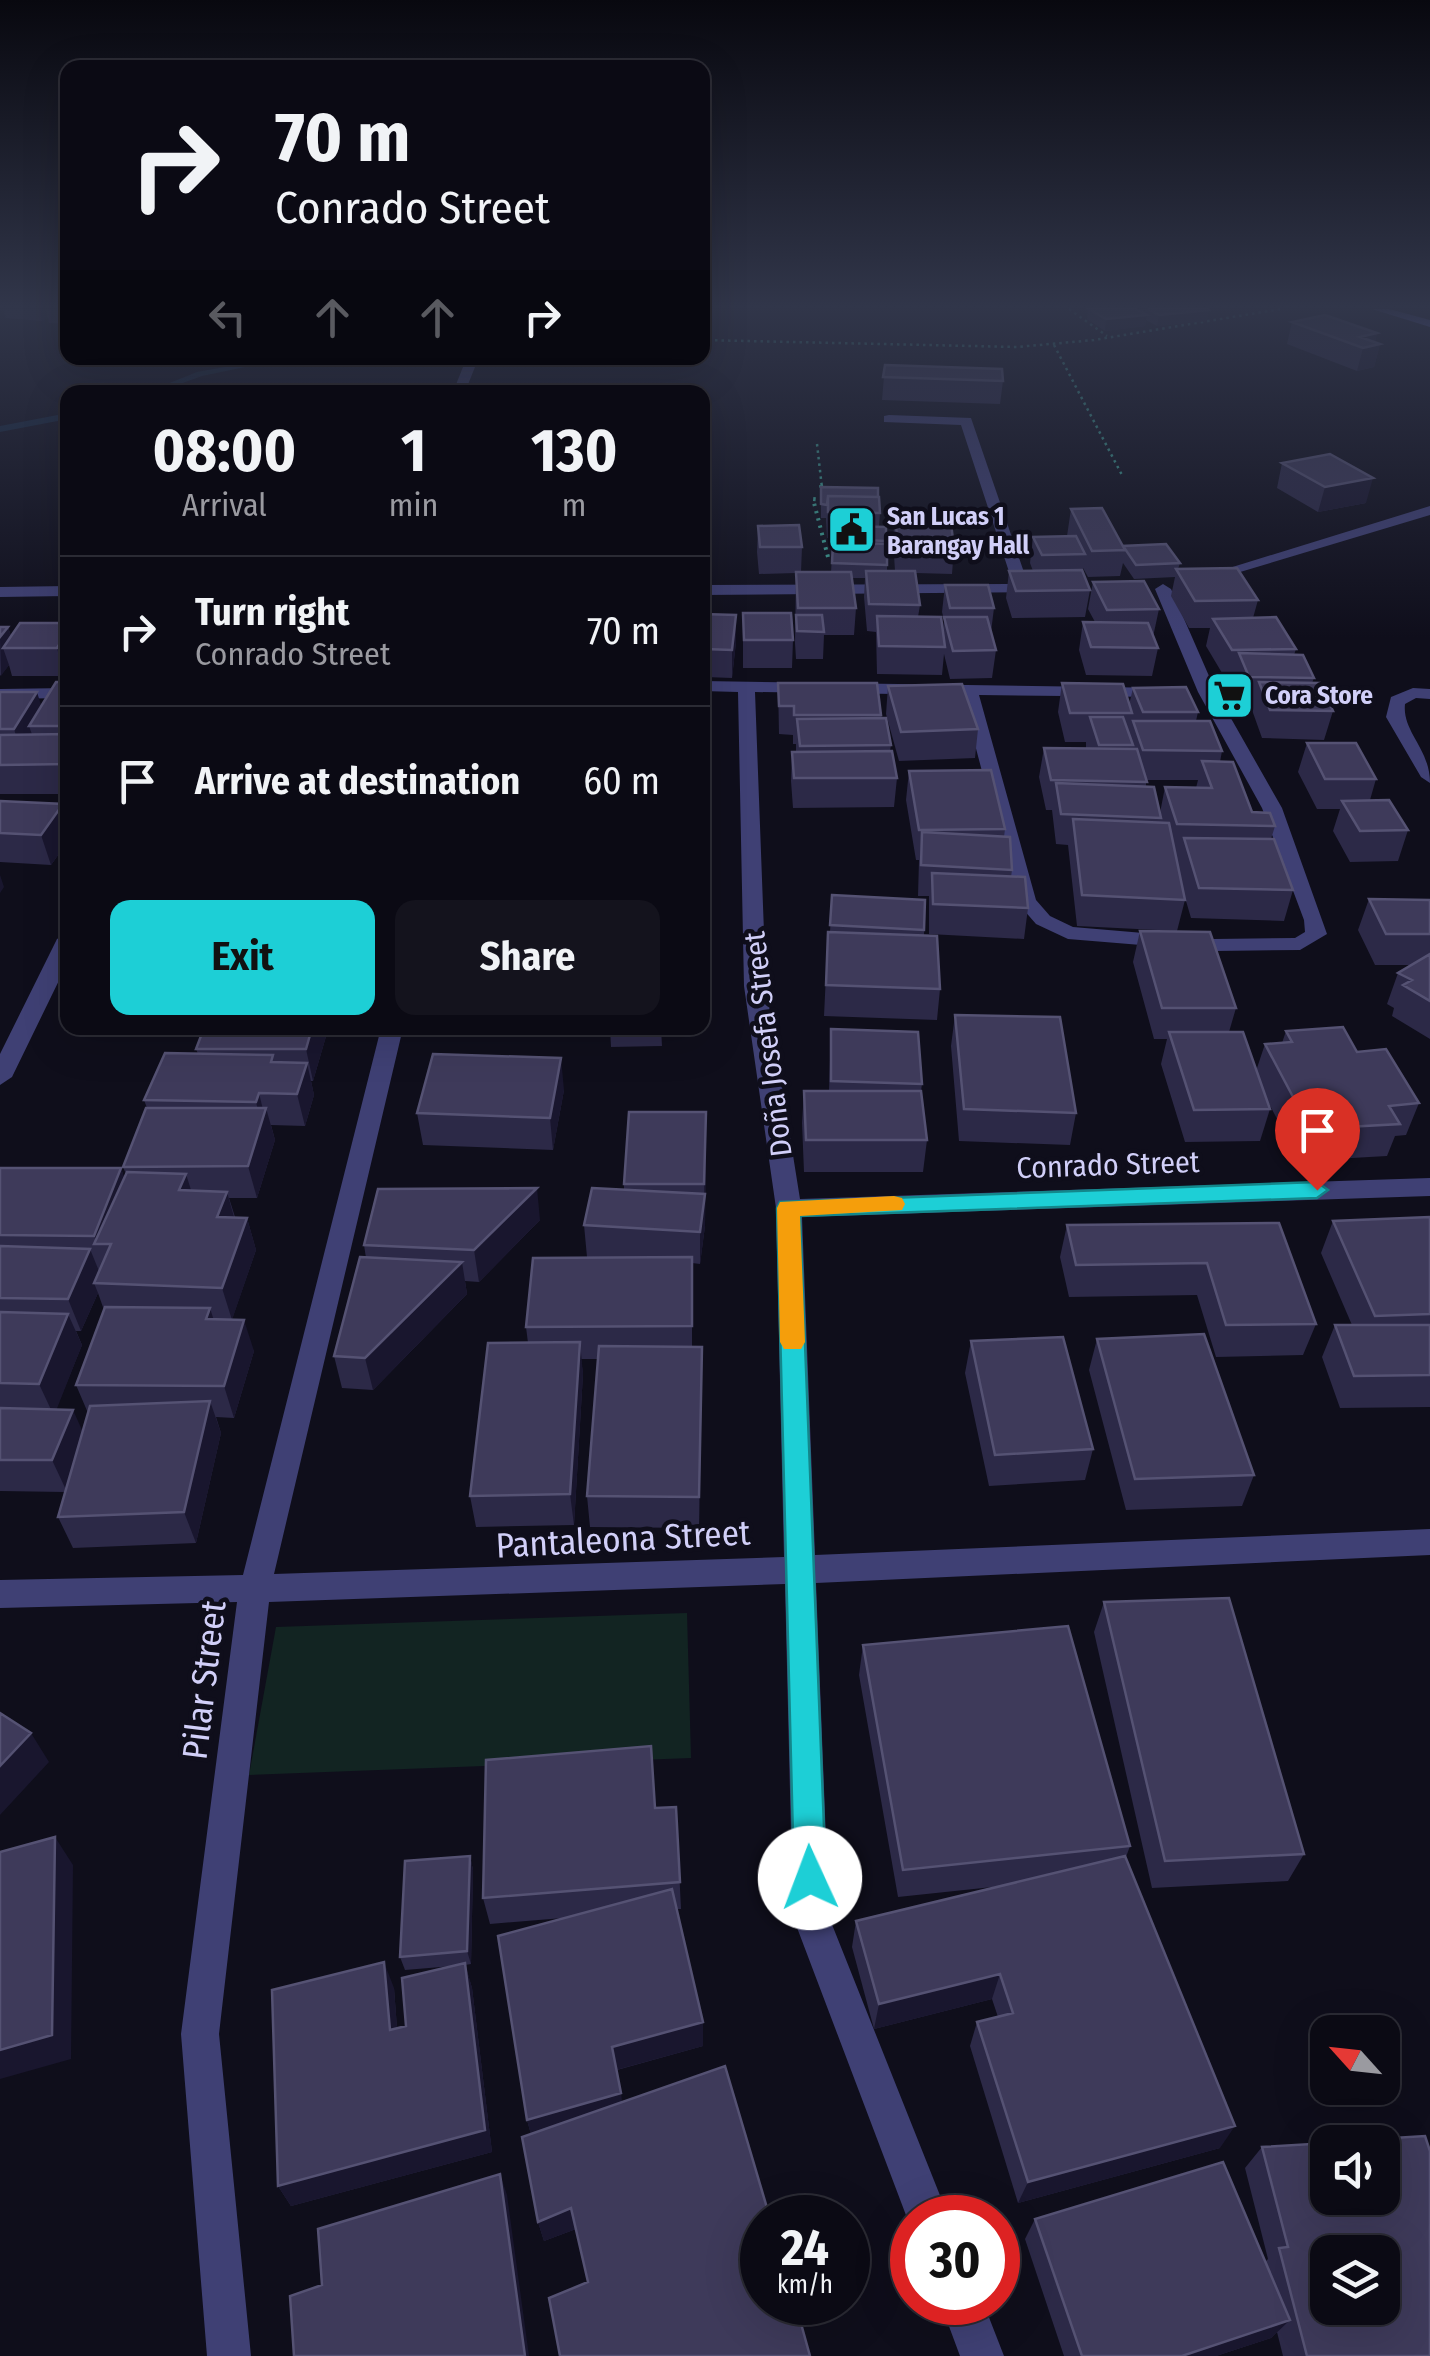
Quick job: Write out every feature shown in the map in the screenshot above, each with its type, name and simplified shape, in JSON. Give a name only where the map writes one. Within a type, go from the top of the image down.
[{"type":"street","points":[[890,419],[966,421],[1022,589]]},
{"type":"street","points":[[969,690],[1026,901],[1044,920],[1068,932],[1135,939],[1214,945],[1300,944],[1316,934],[1300,883],[1272,808],[1208,692],[1170,586],[1430,510]]},
{"type":"street","points":[[710,590],[1057,589]]},
{"type":"street","points":[[0,592],[60,591]]},
{"type":"street","points":[[710,686],[1208,692]]},
{"type":"street","name":"Doña Josefa Street","points":[[746,687],[755,986],[788,1208],[812,1917],[919,2195]]},
{"type":"street","points":[[0,694],[60,693]]},
{"type":"street","points":[[1430,694],[1413,694],[1397,700],[1395,718],[1430,777]]},
{"type":"street","points":[[0,1077],[60,955]]},
{"type":"street","name":"Pilar Street","points":[[229,2356],[200,2034],[256,1590],[390,1035]]},
{"type":"street","name":"Conrado Street","points":[[788,1208],[1430,1186]]},
{"type":"street","name":"Pantaleona Street","points":[[0,1594],[520,1582],[1430,1542]]},
{"type":"street","points":[[971,2325],[982,2356]]},
{"type":"path","points":[[1092,419],[1122,477]]},
{"type":"path","points":[[818,444],[823,500],[813,500],[838,592]]},
{"type":"green space","points":[[687,1613],[691,1758],[249,1775],[276,1627]]},
{"type":"building","points":[[1330,454],[1373,478],[1325,487],[1282,463]]},
{"type":"building","points":[[821,487],[878,488],[878,497],[828,496],[827,505],[821,504]]},
{"type":"building","points":[[828,496],[879,497],[880,513],[828,512]]},
{"type":"building","points":[[1102,508],[1125,550],[1092,551],[1071,509]]},
{"type":"building","points":[[895,514],[950,515],[954,548],[898,547]]},
{"type":"building","points":[[799,525],[802,547],[760,547],[758,526]]},
{"type":"building","points":[[838,526],[886,527],[886,541],[838,539]]},
{"type":"building","points":[[1076,536],[1085,554],[1042,555],[1033,537]]},
{"type":"building","points":[[833,542],[887,544],[887,565],[832,563]]},
{"type":"building","points":[[1166,544],[1180,563],[1136,565],[1123,546]]},
{"type":"building","points":[[1237,568],[1258,600],[1195,601],[1176,569]]},
{"type":"building","points":[[1082,570],[1090,590],[1016,591],[1009,571]]},
{"type":"building","points":[[866,571],[915,571],[920,605],[869,604]]},
{"type":"building","points":[[796,572],[851,572],[856,608],[798,608]]},
{"type":"building","points":[[1144,581],[1159,609],[1107,610],[1093,582]]},
{"type":"building","points":[[945,585],[988,585],[994,608],[950,608]]},
{"type":"building","points":[[743,613],[791,613],[793,640],[744,640]]},
{"type":"building","points":[[710,614],[736,615],[732,650],[710,649]]},
{"type":"building","points":[[796,615],[822,615],[824,632],[797,631]]},
{"type":"building","points":[[877,616],[941,617],[945,647],[879,646]]},
{"type":"building","points":[[944,617],[987,617],[996,650],[953,651]]},
{"type":"building","points":[[1276,617],[1296,649],[1232,650],[1213,619]]},
{"type":"building","points":[[1083,622],[1148,623],[1158,648],[1091,647]]},
{"type":"building","points":[[20,623],[60,623],[57,648],[3,648]]},
{"type":"building","points":[[1239,653],[1303,655],[1314,678],[1249,677]]},
{"type":"building","points":[[56,682],[60,682],[60,726],[29,726]]},
{"type":"building","points":[[1259,682],[1320,683],[1333,711],[1270,710]]},
{"type":"building","points":[[778,683],[877,683],[881,715],[794,715],[794,706],[779,706]]},
{"type":"building","points":[[1062,683],[1123,684],[1132,713],[1070,713]]},
{"type":"building","points":[[962,684],[978,729],[901,732],[888,686]]},
{"type":"building","points":[[1186,687],[1198,712],[1143,712],[1133,688]]},
{"type":"building","points":[[0,692],[37,692],[14,729],[0,729]]},
{"type":"building","points":[[1090,717],[1123,717],[1133,745],[1099,745]]},
{"type":"building","points":[[886,718],[891,745],[800,746],[797,719]]},
{"type":"building","points":[[1133,721],[1210,721],[1222,751],[1143,750]]},
{"type":"building","points":[[60,734],[60,764],[0,765],[0,735]]},
{"type":"building","points":[[1307,743],[1356,743],[1376,779],[1325,779]]},
{"type":"building","points":[[1044,748],[1137,749],[1147,782],[1051,780]]},
{"type":"building","points":[[892,751],[897,778],[794,778],[792,752]]},
{"type":"building","points":[[1202,761],[1233,762],[1252,812],[1270,813],[1275,826],[1177,824],[1165,787],[1212,788]]},
{"type":"building","points":[[991,770],[1005,829],[919,830],[909,771]]},
{"type":"building","points":[[1056,783],[1154,787],[1161,818],[1061,814]]},
{"type":"building","points":[[1389,800],[1408,830],[1360,831],[1342,801]]},
{"type":"building","points":[[0,801],[60,804],[41,835],[0,833]]},
{"type":"building","points":[[1073,819],[1169,823],[1185,900],[1082,895]]},
{"type":"building","points":[[922,832],[1010,837],[1012,870],[921,865]]},
{"type":"building","points":[[1184,838],[1274,839],[1293,890],[1199,888]]},
{"type":"building","points":[[932,873],[1025,877],[1028,908],[933,904]]},
{"type":"building","points":[[832,895],[925,900],[924,930],[830,925]]},
{"type":"building","points":[[1369,899],[1430,900],[1430,934],[1386,934]]},
{"type":"building","points":[[1140,931],[1210,932],[1236,1008],[1162,1008]]},
{"type":"building","points":[[828,932],[937,936],[940,989],[826,985]]},
{"type":"building","points":[[1430,954],[1430,1001],[1403,985],[1412,980],[1398,973]]},
{"type":"building","points":[[955,1015],[1060,1017],[1076,1113],[964,1109]]},
{"type":"building","points":[[1343,1027],[1357,1052],[1386,1049],[1419,1103],[1389,1106],[1400,1124],[1310,1129],[1265,1044],[1292,1042],[1286,1031]]},
{"type":"building","points":[[831,1029],[918,1032],[922,1084],[831,1081]]},
{"type":"building","points":[[1169,1032],[1243,1032],[1270,1109],[1194,1110]]},
{"type":"building","points":[[201,1035],[310,1035],[306,1049],[196,1049]]},
{"type":"building","points":[[165,1053],[273,1055],[271,1062],[307,1063],[297,1094],[259,1093],[256,1102],[144,1100]]},
{"type":"building","points":[[433,1054],[561,1058],[550,1118],[417,1113]]},
{"type":"building","points":[[804,1091],[921,1091],[927,1140],[806,1140]]},
{"type":"building","points":[[146,1108],[266,1108],[248,1166],[123,1167]]},
{"type":"building","points":[[629,1112],[706,1112],[704,1184],[624,1184]]},
{"type":"building","points":[[0,1168],[121,1168],[94,1236],[0,1235]]},
{"type":"building","points":[[127,1172],[186,1174],[179,1190],[227,1192],[217,1217],[247,1218],[222,1288],[94,1283],[111,1244],[94,1244]]},
{"type":"building","points":[[537,1188],[474,1250],[364,1245],[378,1189]]},
{"type":"building","points":[[592,1188],[705,1194],[700,1232],[584,1225]]},
{"type":"building","points":[[1430,1217],[1430,1314],[1375,1316],[1333,1221]]},
{"type":"building","points":[[1279,1223],[1316,1324],[1226,1325],[1207,1263],[1076,1265],[1067,1225]]},
{"type":"building","points":[[0,1246],[90,1249],[68,1299],[0,1298]]},
{"type":"building","points":[[360,1257],[462,1262],[365,1358],[334,1356]]},
{"type":"building","points":[[692,1257],[692,1326],[526,1327],[533,1258]]},
{"type":"building","points":[[105,1307],[210,1308],[206,1319],[244,1320],[224,1386],[76,1385]]},
{"type":"building","points":[[0,1312],[68,1314],[39,1384],[0,1383]]},
{"type":"building","points":[[1335,1325],[1430,1325],[1430,1375],[1354,1376]]},
{"type":"building","points":[[1204,1334],[1254,1475],[1135,1479],[1097,1339]]},
{"type":"building","points":[[1063,1337],[1093,1449],[995,1455],[971,1341]]},
{"type":"building","points":[[580,1342],[570,1494],[470,1496],[488,1343]]},
{"type":"building","points":[[599,1346],[702,1347],[699,1497],[587,1496]]},
{"type":"building","points":[[210,1401],[184,1512],[58,1517],[90,1406]]},
{"type":"building","points":[[0,1408],[73,1410],[52,1460],[0,1460]]},
{"type":"building","points":[[1229,1598],[1304,1854],[1165,1861],[1104,1602]]},
{"type":"building","points":[[1068,1626],[1130,1846],[903,1870],[863,1645]]},
{"type":"building","points":[[0,1713],[31,1733],[0,1766]]},
{"type":"building","points":[[651,1746],[655,1808],[676,1807],[680,1882],[483,1898],[486,1760]]},
{"type":"building","points":[[55,1837],[52,2035],[0,2050],[0,1852]]},
{"type":"building","points":[[470,1856],[467,1951],[400,1957],[405,1861]]},
{"type":"building","points":[[1125,1856],[1235,2126],[1028,2182],[977,2022],[1013,2013],[1000,1974],[879,2004],[856,1921]]},
{"type":"building","points":[[672,1889],[703,2022],[612,2047],[621,2093],[527,2120],[498,1936]]},
{"type":"building","points":[[384,1962],[390,2030],[406,2026],[402,1978],[465,1963],[485,2130],[278,2186],[272,1990]]},
{"type":"building","points":[[725,2066],[763,2195],[740,2195],[740,2325],[801,2325],[810,2356],[560,2356],[549,2298],[588,2282],[571,2208],[538,2222],[522,2137]]},
{"type":"building","points":[[1425,2136],[1430,2151],[1430,2356],[1307,2356],[1279,2248],[1288,2247],[1262,2147],[1310,2144],[1310,2215],[1400,2215],[1400,2138]]},
{"type":"building","points":[[1223,2162],[1290,2320],[1182,2356],[1082,2356],[1035,2219]]},
{"type":"building","points":[[500,2174],[525,2356],[294,2356],[290,2296],[322,2285],[318,2229]]},
{"type":"waterway","points":[[0,429],[53,419]]},
{"type":"slow traffic","points":[[792,1342],[788,1208],[894,1204]]},
{"type":"place","name":"San Lucas 1 Barangay Hall","points":[[852,530]]},
{"type":"place","name":"Cora Store","points":[[1230,695]]},
{"type":"route","points":[[810,1878],[788,1208],[1317,1190]]}]
